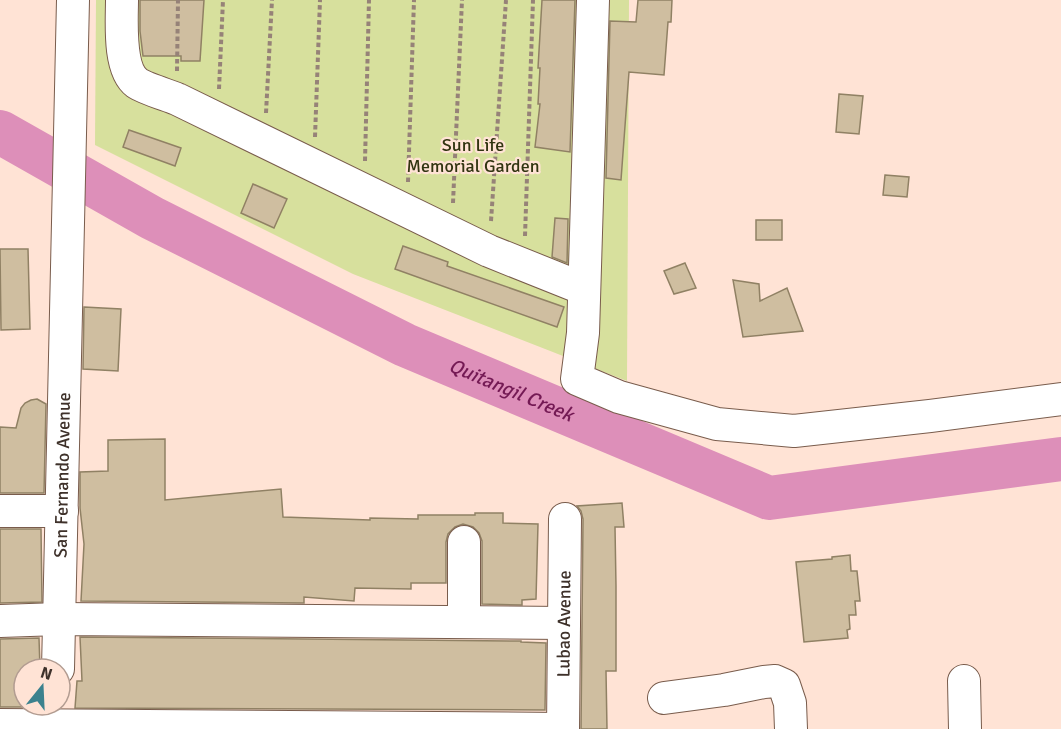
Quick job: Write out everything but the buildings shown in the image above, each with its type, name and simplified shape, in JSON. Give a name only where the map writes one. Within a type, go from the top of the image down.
[{"type":"street","name":"San Fernando Avenue","points":[[58,657],[73,0]]},
{"type":"street","points":[[122,0],[123,51],[128,70],[135,82],[177,99],[489,251],[584,289]]},
{"type":"street","points":[[593,0],[583,333],[577,379],[619,397],[717,424],[794,431],[1061,399]]},
{"type":"street","points":[[0,511],[62,511]]},
{"type":"street","name":"Lubao Avenue","points":[[563,729],[565,519]]},
{"type":"street","points":[[464,542],[464,622]]},
{"type":"street","points":[[0,621],[59,619],[564,622]]},
{"type":"street","points":[[664,698],[775,681],[784,685],[790,703],[791,729]]},
{"type":"street","points":[[964,681],[965,729]]},
{"type":"street","points":[[0,725],[57,720],[563,729]]},
{"type":"path","points":[[177,99],[178,0]]},
{"type":"path","points":[[218,120],[223,0]]},
{"type":"path","points":[[265,142],[272,0]]},
{"type":"path","points":[[314,167],[320,0]]},
{"type":"path","points":[[364,190],[369,0]]},
{"type":"path","points":[[407,211],[414,0]]},
{"type":"path","points":[[452,233],[462,0]]},
{"type":"path","points":[[489,251],[507,0]]},
{"type":"path","points":[[524,266],[533,0]]},
{"type":"green space","name":"Sun Life Memorial Garden","points":[[96,0],[629,0],[627,381],[353,274],[95,145]]},
{"type":"waterway","name":"Quitangil Creek","points":[[0,132],[152,218],[405,345],[769,498],[1061,459]]}]
